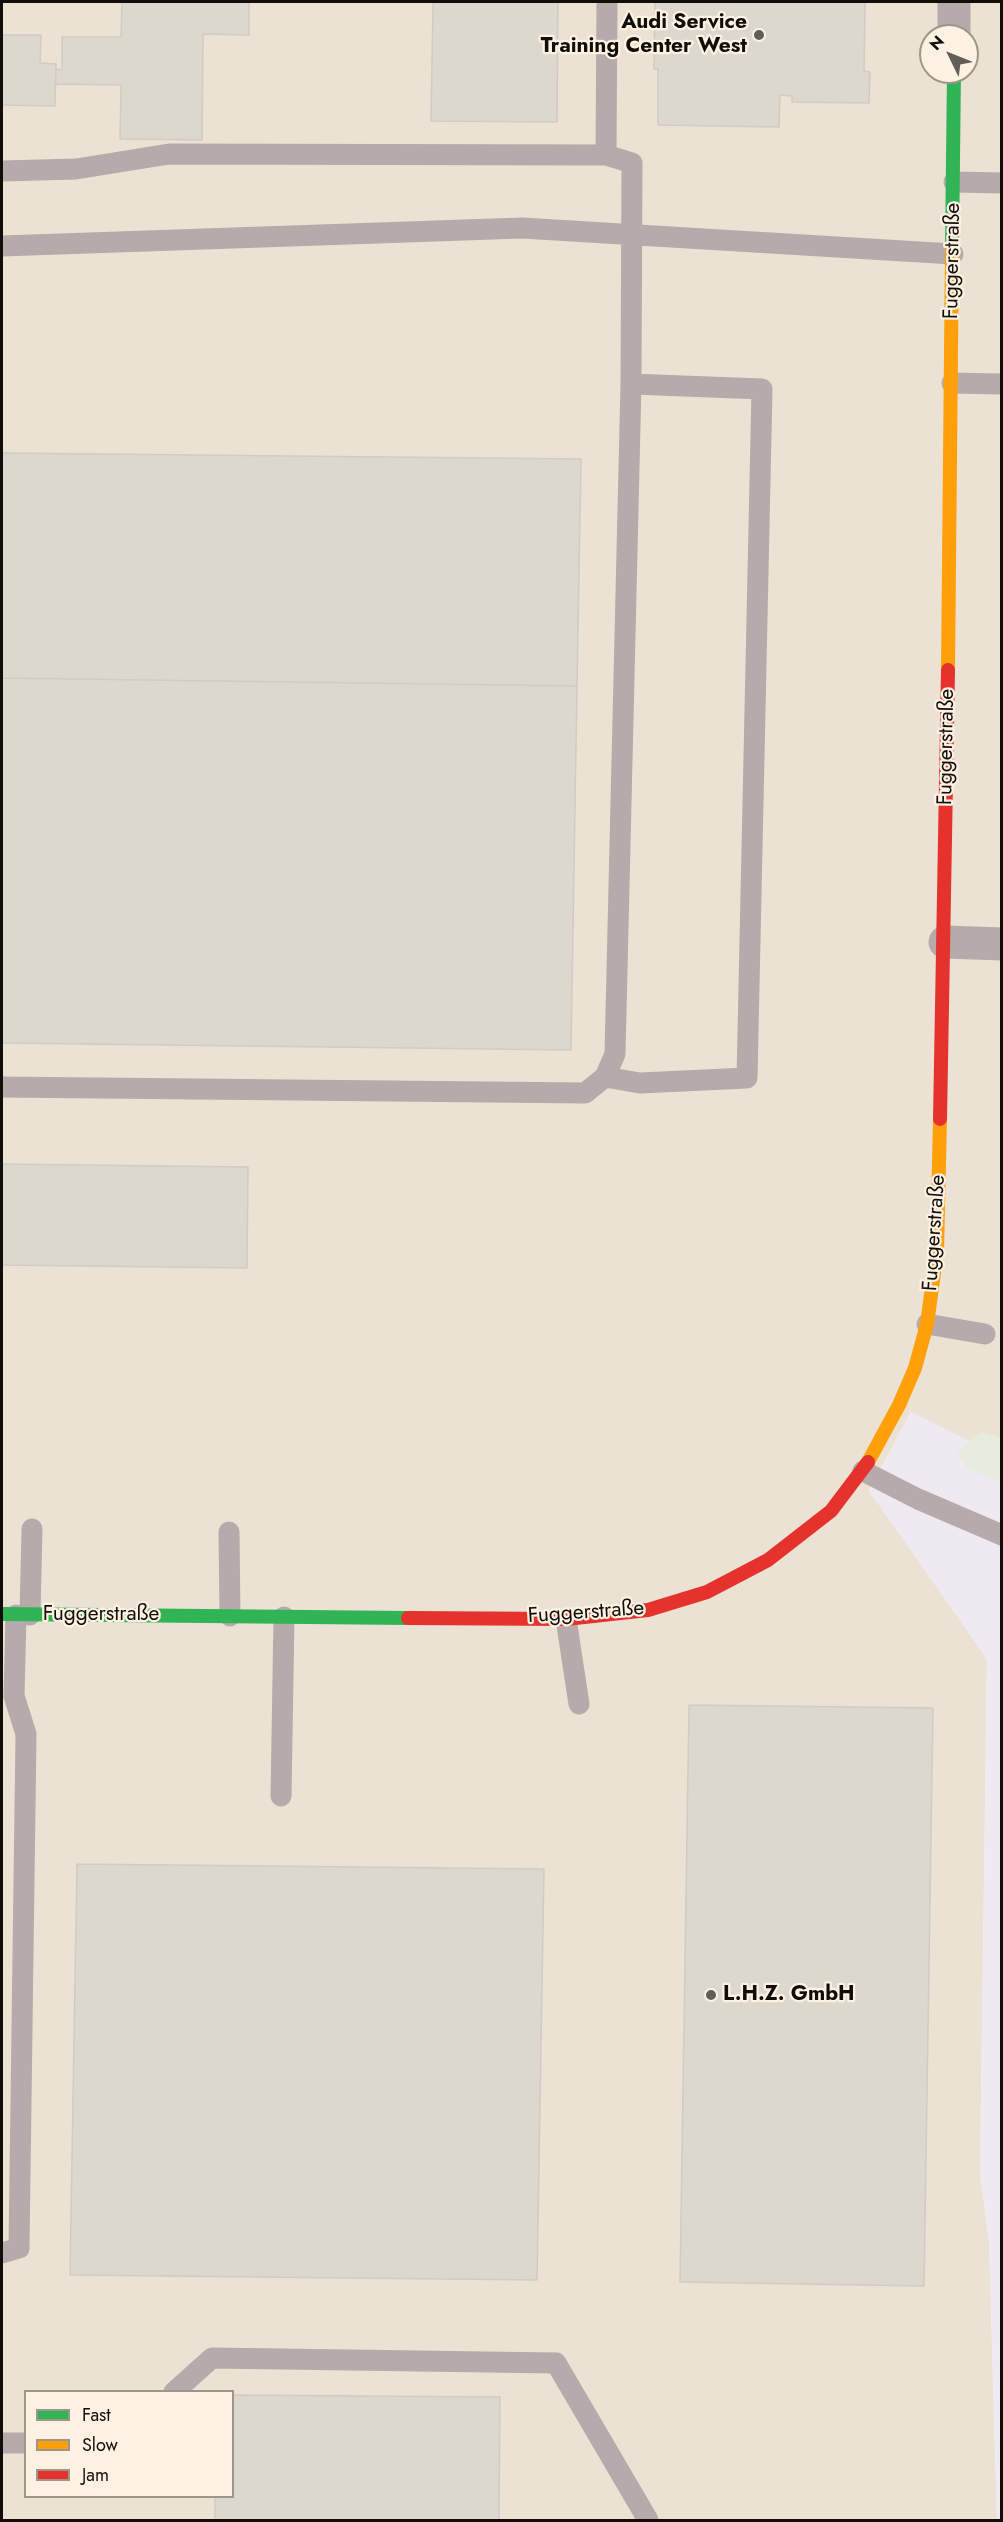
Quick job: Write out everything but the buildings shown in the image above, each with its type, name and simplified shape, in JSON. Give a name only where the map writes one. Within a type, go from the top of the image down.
[{"type":"street","points":[[954,2],[954,24]]},
{"type":"street","name":"Fuggerstraße","points":[[16,1615],[566,1619],[648,1610],[707,1592],[768,1560],[831,1511],[863,1471],[899,1405],[915,1368],[927,1324],[937,1251],[945,942],[954,84]]},
{"type":"street","points":[[945,942],[1002,944]]},
{"type":"lane","points":[[606,155],[607,2]]},
{"type":"lane","points":[[2,171],[76,169],[169,154],[606,155],[632,163],[633,236],[615,1054],[606,1077],[585,1094],[2,1087]]},
{"type":"lane","points":[[954,182],[1002,183]]},
{"type":"lane","points":[[2,246],[522,228],[953,254]]},
{"type":"lane","points":[[952,383],[1002,384]]},
{"type":"lane","points":[[606,1077],[640,1083],[747,1078],[762,389],[631,384]]},
{"type":"lane","points":[[927,1324],[985,1334]]},
{"type":"lane","points":[[863,1471],[918,1499],[1002,1535]]},
{"type":"lane","points":[[2,2253],[19,2248],[26,1734],[14,1696],[16,1615],[32,1529]]},
{"type":"lane","points":[[229,1532],[230,1616]]},
{"type":"lane","points":[[281,1796],[284,1617]]},
{"type":"lane","points":[[566,1619],[579,1704]]},
{"type":"lane","points":[[175,2390],[212,2358],[556,2363],[648,2520]]},
{"type":"lane","points":[[2,2443],[24,2443]]},
{"type":"shaded area","points":[[2,2],[1001,2],[1001,1457],[911,1412],[869,1490],[987,1659],[980,2174],[989,2241],[997,2520],[2,2520]]},
{"type":"shaded area","points":[[911,1412],[1001,1457],[1001,2520],[997,2520],[989,2241],[980,2174],[987,1659],[869,1491]]},
{"type":"green space","points":[[981,1432],[1001,1438],[1001,1482],[968,1469],[956,1453]]},
{"type":"traffic: fast","points":[[952,248],[954,84]]},
{"type":"traffic: fast","points":[[2,1614],[408,1618]]},
{"type":"traffic: slow","points":[[948,670],[952,248]]},
{"type":"traffic: slow","points":[[868,1462],[899,1405],[915,1368],[927,1324],[937,1251],[940,1119]]},
{"type":"traffic: jam","points":[[940,1119],[948,670]]},
{"type":"traffic: jam","points":[[408,1618],[566,1619],[648,1610],[707,1592],[768,1560],[831,1511],[868,1462]]},
{"type":"place","name":"Audi Service Training Center West","points":[[759,35]]},
{"type":"place","name":"L.H.Z. GmbH","points":[[711,1995]]}]
